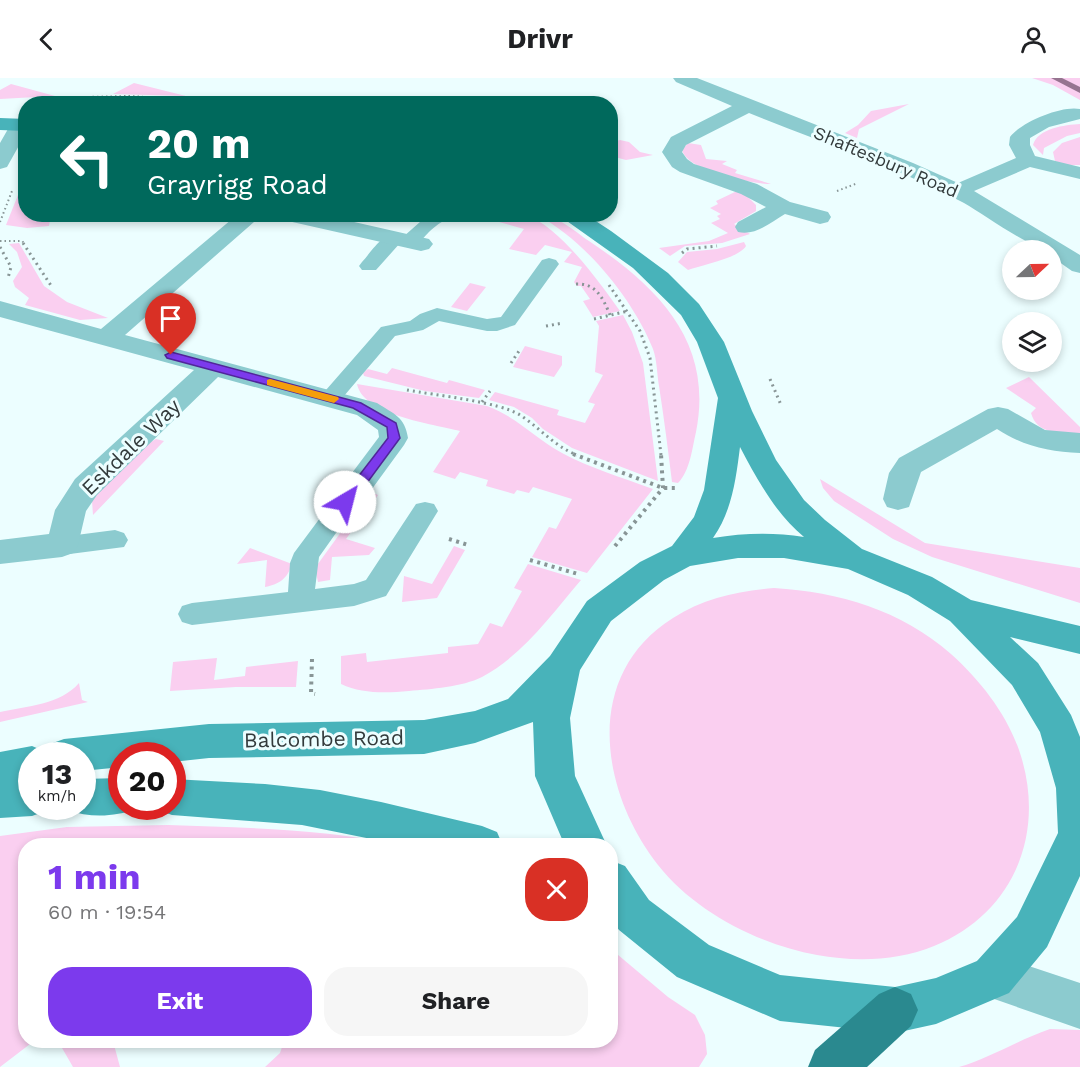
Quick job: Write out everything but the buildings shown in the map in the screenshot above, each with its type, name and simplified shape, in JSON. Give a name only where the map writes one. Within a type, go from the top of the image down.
[{"type":"highway","points":[[832,1067],[895,1010]]},
{"type":"main road","points":[[582,222],[675,293],[700,324],[721,364],[732,398],[774,482],[803,519],[853,558]]},
{"type":"main road","points":[[683,555],[708,521],[718,490],[732,398]]},
{"type":"main road","points":[[582,838],[555,776],[551,718],[563,667],[599,611],[652,571],[683,555],[738,546],[784,546],[853,558],[920,586],[962,611],[1025,674],[1058,728],[1078,784],[1079,837],[1032,932],[993,977],[936,1001],[895,1010],[780,998],[693,961],[618,900]]},
{"type":"main road","points":[[962,611],[1080,640]]},
{"type":"main road","name":"Balcombe Road","points":[[96,753],[209,741],[424,737],[475,726],[521,710],[563,667]]},
{"type":"main road","points":[[0,770],[18,766]]},
{"type":"main road","points":[[186,797],[234,799],[318,808],[404,825],[452,838]]},
{"type":"main road","points":[[0,800],[18,799]]},
{"type":"street","name":"Shaftesbury Road","points":[[682,78],[907,168],[957,191],[1001,215],[1080,266]]},
{"type":"street","points":[[750,105],[678,141],[672,152],[679,163],[687,168],[750,189],[782,207],[820,217]]},
{"type":"street","points":[[1028,160],[1019,144],[1023,134],[1035,126],[1076,114]]},
{"type":"street","points":[[0,163],[15,125]]},
{"type":"street","points":[[957,191],[1028,160],[1080,173]]},
{"type":"street","points":[[746,226],[782,207]]},
{"type":"street","points":[[107,338],[243,222]]},
{"type":"street","points":[[323,222],[408,241]]},
{"type":"street","points":[[0,309],[367,409],[392,426],[394,438],[358,485]]},
{"type":"street","name":"Eskdale Way","points":[[62,545],[71,510],[86,487],[213,367]]},
{"type":"street","points":[[898,499],[904,473],[910,465],[1024,402]]},
{"type":"street","points":[[998,416],[1026,435],[1042,440],[1080,443]]},
{"type":"street","points":[[0,552],[62,545]]},
{"type":"street","points":[[993,977],[1080,1006]]},
{"type":"lane","points":[[369,266],[408,241],[429,222]]},
{"type":"lane","points":[[330,398],[384,335],[393,329],[416,326],[437,314],[487,325],[497,325],[508,321],[549,264]]},
{"type":"lane","points":[[301,601],[303,563],[307,554],[358,485]]},
{"type":"lane","points":[[192,614],[354,595],[376,588],[424,511]]},
{"type":"lane","points":[[62,545],[115,540]]},
{"type":"path","points":[[820,217],[836,192],[858,183],[879,180],[907,168]]},
{"type":"path","points":[[0,242],[22,242],[30,250],[48,284],[56,289]]},
{"type":"path","points":[[604,279],[640,331],[650,358],[664,482],[663,488],[611,551]]},
{"type":"path","points":[[573,285],[587,283],[592,286],[607,305],[610,315]]},
{"type":"path","points":[[594,319],[628,312]]},
{"type":"path","points":[[766,371],[782,409]]},
{"type":"path","points":[[347,378],[504,408],[520,415],[549,440],[584,459],[663,488],[718,490]]},
{"type":"path","points":[[482,402],[490,391]]},
{"type":"path","points":[[530,560],[579,575]]},
{"type":"path","points":[[312,659],[311,693],[321,694]]},
{"type":"shaded area","points":[[1032,78],[1080,78],[1080,100],[1053,85]]},
{"type":"shaded area","points":[[134,83],[186,96],[113,94]]},
{"type":"shaded area","points":[[11,84],[55,96],[18,96],[18,98],[0,99],[0,90]]},
{"type":"shaded area","points":[[909,104],[859,129],[857,138],[845,133],[858,125],[871,111]]},
{"type":"shaded area","points":[[1080,124],[1080,133],[1067,136],[1044,148],[1043,155],[1033,145],[1036,139],[1046,131]]},
{"type":"shaded area","points":[[1080,137],[1080,165],[1065,165],[1055,161],[1053,152],[1062,143]]},
{"type":"shaded area","points":[[618,140],[629,142],[640,152],[653,155],[626,160],[618,158]]},
{"type":"shaded area","points":[[688,143],[701,145],[706,159],[727,161],[722,164],[737,170],[735,173],[771,184],[735,179],[707,170],[686,157],[682,150]]},
{"type":"shaded area","points":[[737,191],[746,195],[756,205],[756,211],[734,224],[750,234],[722,243],[685,246],[670,256],[659,248],[709,241],[728,233],[711,223],[720,219],[717,216],[721,214],[710,208],[718,204],[716,201]]},
{"type":"shaded area","points":[[18,195],[18,222],[50,222],[49,226],[27,228],[6,225]]},
{"type":"shaded area","points":[[499,222],[539,222],[551,230],[578,256],[620,311],[593,317],[583,301],[590,299],[581,286],[577,286],[574,282],[582,267],[564,262],[572,252],[545,245],[536,255],[509,249],[524,229]]},
{"type":"shaded area","points":[[548,222],[565,224],[637,278],[658,298],[675,320],[688,344],[697,371],[699,400],[696,432],[690,459],[678,483],[672,482],[655,358],[644,330],[633,310],[606,273],[573,239]]},
{"type":"shaded area","points":[[744,242],[746,246],[742,250],[728,258],[688,270],[678,262],[687,252],[717,249]]},
{"type":"shaded area","points":[[19,243],[44,286],[67,302],[108,318],[80,320],[25,305],[29,298],[15,287],[13,281],[22,267],[17,252],[9,244]]},
{"type":"shaded area","points":[[470,283],[486,287],[467,311],[451,307]]},
{"type":"shaded area","points":[[623,315],[643,363],[658,481],[572,448],[514,407],[489,400],[495,392],[559,410],[557,415],[585,423],[595,404],[588,402],[603,375],[595,372],[599,326],[596,321]]},
{"type":"shaded area","points":[[525,346],[562,356],[562,365],[554,377],[513,367]]},
{"type":"shaded area","points":[[392,368],[447,383],[449,380],[485,390],[479,398],[425,391],[364,376],[363,373],[368,369],[387,374]]},
{"type":"shaded area","points":[[1029,377],[1080,427],[1080,434],[1058,433],[1044,429],[1034,420],[1031,413],[1036,408],[1006,388]]},
{"type":"shaded area","points":[[357,384],[487,406],[508,416],[552,447],[573,458],[653,489],[587,573],[532,557],[549,527],[556,529],[572,499],[533,487],[529,493],[517,490],[514,494],[486,486],[488,480],[460,472],[455,479],[433,472],[460,431],[385,411],[362,395]]},
{"type":"shaded area","points":[[156,439],[164,441],[93,515],[92,501],[98,490],[144,446]]},
{"type":"shaded area","points":[[820,479],[925,543],[1080,568],[1080,603],[932,557],[893,539],[834,501],[823,488]]},
{"type":"shaded area","points":[[370,492],[378,495],[346,539],[375,548],[369,555],[332,557],[330,580],[318,582],[315,568]]},
{"type":"shaded area","points":[[454,546],[465,550],[437,598],[402,602],[404,576],[432,584]]},
{"type":"shaded area","points":[[250,548],[292,564],[288,574],[279,582],[265,587],[267,560],[237,564]]},
{"type":"shaded area","points":[[528,564],[581,580],[536,633],[497,668],[465,683],[427,689],[374,692],[357,690],[341,684],[341,656],[366,653],[367,662],[448,653],[448,647],[478,644],[490,623],[502,627],[522,591],[514,588]]},
{"type":"shaded area","points":[[774,588],[845,599],[890,615],[911,626],[951,654],[972,675],[991,698],[1014,736],[1027,780],[1029,810],[1026,839],[1017,866],[1004,891],[985,913],[962,931],[934,946],[906,955],[876,959],[846,959],[795,950],[751,935],[710,911],[673,882],[658,865],[638,835],[623,803],[613,769],[610,735],[613,702],[624,670],[644,642],[685,611],[734,594]]},
{"type":"shaded area","points":[[217,658],[214,680],[245,676],[246,667],[298,661],[296,687],[236,687],[170,691],[173,662]]},
{"type":"shaded area","points":[[79,683],[82,700],[88,702],[0,722],[0,712],[53,700]]},
{"type":"shaded area","points":[[168,825],[256,828],[358,838],[18,838],[18,1048],[25,1048],[0,1067],[0,836],[67,827]]},
{"type":"shaded area","points":[[618,955],[668,997],[695,1015],[705,1035],[707,1054],[699,1067],[265,1067],[280,1053],[282,1048],[618,1048]]},
{"type":"shaded area","points":[[1050,1029],[1080,1030],[1080,1067],[959,1067],[982,1059]]},
{"type":"shaded area","points":[[62,1048],[115,1048],[120,1067],[73,1067]]},
{"type":"waterway","points":[[1055,78],[1080,90]]},
{"type":"slow traffic","points":[[270,382],[334,399]]},
{"type":"route","points":[[171,355],[357,405],[385,420],[392,426],[394,438],[345,502]]}]
